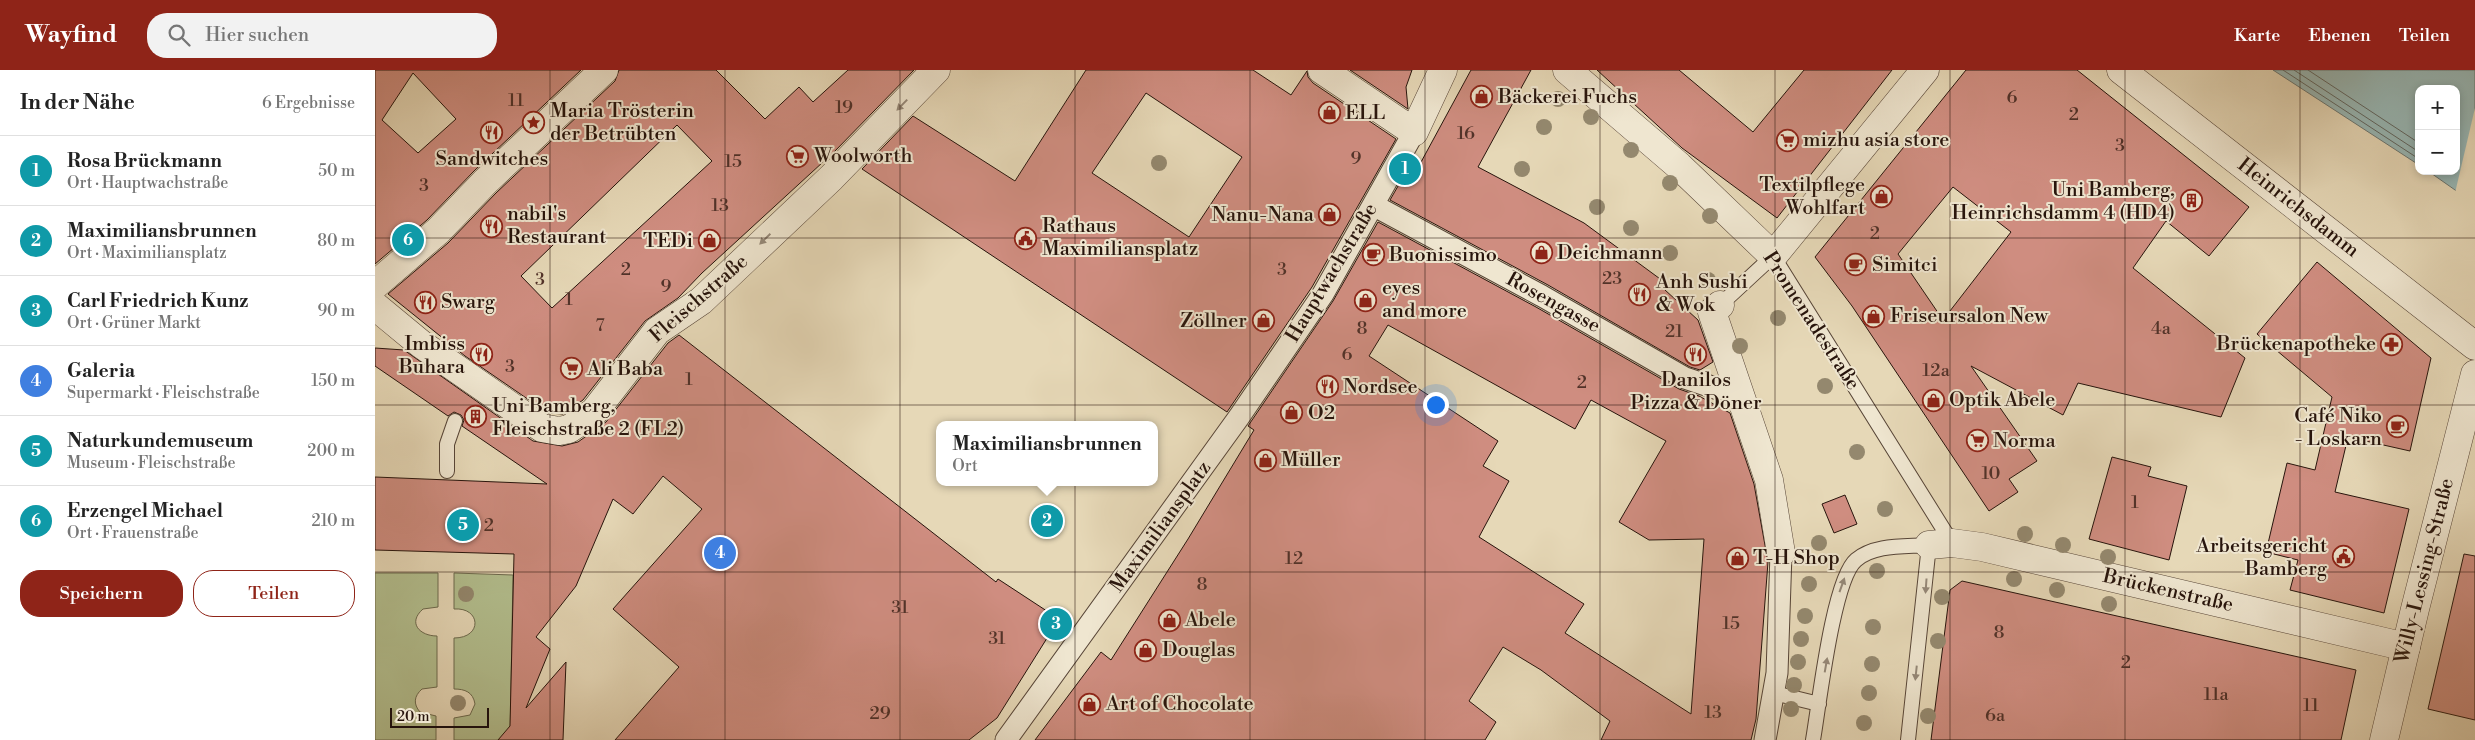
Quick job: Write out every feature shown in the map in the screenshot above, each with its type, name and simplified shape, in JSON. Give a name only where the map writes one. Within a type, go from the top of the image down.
[{"type":"street","points":[[375,285],[438,231],[485,182],[605,70]]},
{"type":"street","name":"Fleischstraße","points":[[375,306],[467,384],[542,428],[559,431],[569,429],[594,412],[657,331],[701,301],[831,178],[936,70]]},
{"type":"street","points":[[1322,70],[1414,132]]},
{"type":"street","name":"Hauptwachstraße","points":[[1239,417],[1323,294],[1414,132],[1443,70]]},
{"type":"street","name":"Promenadestraße","points":[[1567,70],[1679,166],[1773,256]]},
{"type":"street","points":[[1773,256],[1925,70]]},
{"type":"street","name":"Heinrichsdamm","points":[[2121,70],[2475,346]]},
{"type":"street","name":"Rosengasse","points":[[1373,206],[1542,296],[1685,378],[1718,389],[1737,387]]},
{"type":"street","points":[[1720,304],[1712,312],[1769,480],[1781,553],[1777,673],[1765,740]]},
{"type":"street","name":"Willy-Lessing-Straße","points":[[2384,740],[2475,374]]},
{"type":"street","name":"Maximiliansplatz","points":[[1006,740],[1239,417]]},
{"type":"street","name":"Brückenstraße","points":[[1941,538],[2406,647]]},
{"type":"lane","points":[[1720,304],[1773,256]]},
{"type":"lane","name":"Promenadestraße","points":[[1773,256],[1941,538]]},
{"type":"lane","points":[[447,471],[447,444],[455,421]]},
{"type":"lane","points":[[1813,740],[1837,598],[1846,572],[1855,561],[1871,551],[1941,538],[1909,740]]},
{"type":"lane","points":[[1774,693],[1819,704]]},
{"type":"green space","points":[[375,573],[438,573],[438,607],[423,609],[416,619],[416,624],[421,631],[425,634],[437,636],[437,687],[422,689],[417,694],[415,700],[420,712],[436,716],[436,740],[375,740]]},
{"type":"green space","points":[[454,573],[513,575],[510,740],[454,740],[454,718],[470,715],[475,704],[468,692],[454,689],[454,638],[463,637],[470,633],[475,623],[474,617],[469,613],[454,609]]},
{"type":"water","points":[[2273,70],[2475,70],[2475,204],[2434,175],[2460,175],[2460,85],[2415,85],[2415,162]]},
{"type":"pier","points":[[2475,108],[2475,207],[2455,193]]},
{"type":"building","points":[[375,70],[581,70],[474,171],[427,220],[375,264]],"holes":[[[413,73],[456,119],[418,153],[382,120]]]},
{"type":"building","points":[[619,70],[716,70],[765,119],[799,87],[813,102],[848,70],[914,70],[835,151],[702,273],[678,298],[645,321],[583,400],[563,414],[548,413],[465,356],[388,294],[448,243],[496,193],[615,81]],"holes":[[[677,125],[712,161],[552,308],[521,276]]]},
{"type":"building","points":[[1086,70],[1253,70],[1291,95],[1307,71],[1308,77],[1313,83],[1396,139],[1312,287],[1227,412],[862,169],[913,116],[1015,181]],"holes":[[[1146,93],[1242,157],[1189,237],[1092,173]]]},
{"type":"building","points":[[1350,70],[1412,70],[1406,87],[1408,109]]},
{"type":"building","points":[[1471,70],[1531,70],[1478,167],[1584,223],[1667,284],[1665,290],[1698,320],[1713,362],[1700,370],[1690,367],[1548,285],[1390,200],[1413,160],[1414,175]]},
{"type":"building","points":[[1597,70],[1679,70],[1753,132],[1804,70],[1892,70],[1777,218],[1682,148]]},
{"type":"building","points":[[1966,70],[2077,70],[2249,207],[2209,256],[2166,221],[2133,268],[2245,358],[2221,417],[2078,383],[2063,415],[1971,366],[2037,461],[2009,479],[2018,492],[1989,511],[1852,306],[1815,257]],"holes":[[[1953,187],[2011,232],[1943,320],[1898,254]]]},
{"type":"building","points":[[1378,222],[1536,307],[1679,389],[1699,396],[1730,413],[1754,484],[1768,562],[1756,719],[1751,740],[1601,740],[1610,721],[1541,670],[1503,647],[1469,701],[1496,722],[1485,740],[1035,740],[1101,652],[1111,660],[1188,539],[1254,430],[1248,426],[1333,301]],"holes":[[[1388,325],[1575,429],[1591,400],[1666,441],[1619,522],[1649,540],[1704,539],[1691,714],[1565,633],[1584,604],[1479,537],[1509,481],[1483,466],[1498,441],[1369,356]]]},
{"type":"building","points":[[2317,262],[2431,358],[2410,451],[2348,437],[2335,492],[2409,509],[2384,613],[2290,590],[2298,560],[2266,552],[2287,463],[2315,470],[2332,397],[2257,334]]},
{"type":"building","points":[[679,335],[996,582],[998,579],[1059,619],[997,718],[969,740],[615,740],[679,667],[613,609],[702,509],[663,476],[633,514],[613,499],[576,586],[536,637],[550,649],[526,708],[566,662],[563,740],[498,740],[510,726],[514,554],[375,550],[375,477],[547,484],[462,426],[464,420],[461,415],[454,412],[448,416],[375,366],[375,348],[404,350],[533,441],[562,446],[578,442],[606,422],[668,343]]},
{"type":"building","points":[[2112,457],[2151,467],[2148,476],[2187,486],[2169,560],[2089,539]]},
{"type":"building","points":[[1845,495],[1857,524],[1834,533],[1822,504]]},
{"type":"building","points":[[2464,554],[2475,556],[2475,720],[2428,709]]},
{"type":"building","points":[[1962,581],[2356,670],[2341,740],[1931,740],[1950,590]]},
{"type":"place","name":"Bäckerei Fuchs","points":[[1482,97]]},
{"type":"place","name":"ELL","points":[[1329,113]]},
{"type":"place","name":"Maria Trösterin der Betrübten","points":[[534,122]]},
{"type":"place","name":"Sandwitches","points":[[492,133]]},
{"type":"place","name":"mizhu asia store","points":[[1787,140]]},
{"type":"place","name":"Woolworth","points":[[798,156]]},
{"type":"place","name":"Rosa Brückmann","points":[[1405,169]]},
{"type":"place","name":"Textilpflege Wohlfart","points":[[1881,197]]},
{"type":"place","name":"Uni Bamberg, Heinrichsdamm 4 (HD4)","points":[[2191,201]]},
{"type":"place","name":"Nanu-Nana","points":[[1330,215]]},
{"type":"place","name":"nabil's Restaurant","points":[[491,226]]},
{"type":"place","name":"Rathaus Maximiliansplatz","points":[[1026,238]]},
{"type":"place","name":"Erzengel Michael","points":[[408,240]]},
{"type":"place","name":"TEDi","points":[[709,241]]},
{"type":"place","name":"Deichmann","points":[[1541,253]]},
{"type":"place","name":"Buonissimo","points":[[1373,255]]},
{"type":"place","name":"Simitci","points":[[1856,265]]},
{"type":"place","name":"Anh Sushi & Wok","points":[[1640,294]]},
{"type":"place","name":"eyes and more","points":[[1366,300]]},
{"type":"place","name":"Swarg","points":[[425,302]]},
{"type":"place","name":"Friseursalon New","points":[[1874,316]]},
{"type":"place","name":"Zöllner","points":[[1263,321]]},
{"type":"place","name":"Brückenapotheke","points":[[2392,344]]},
{"type":"place","name":"Danilos Pizza & Döner","points":[[1696,354]]},
{"type":"place","name":"Imbiss Buhara","points":[[481,355]]},
{"type":"place","name":"Ali Baba","points":[[571,369]]},
{"type":"place","name":"Nordsee","points":[[1327,387]]},
{"type":"place","name":"Optik Abele","points":[[1933,400]]},
{"type":"place","name":"O2","points":[[1292,413]]},
{"type":"place","name":"Uni Bamberg, Fleischstraße 2 (FL2)","points":[[476,417]]},
{"type":"place","name":"Café Niko - Loskarn","points":[[2398,427]]},
{"type":"place","name":"Norma","points":[[1977,441]]},
{"type":"place","name":"Müller","points":[[1265,460]]},
{"type":"place","name":"Maximiliansbrunnen","points":[[1047,521]]},
{"type":"place","name":"Naturkundemuseum","points":[[463,525]]},
{"type":"place","name":"Galeria","points":[[720,553]]},
{"type":"place","name":"Arbeitsgericht Bamberg","points":[[2343,557]]},
{"type":"place","name":"T-H Shop","points":[[1737,558]]},
{"type":"place","name":"Abele","points":[[1169,620]]},
{"type":"place","name":"Carl Friedrich Kunz","points":[[1056,624]]},
{"type":"place","name":"Douglas","points":[[1146,650]]},
{"type":"place","name":"Art of Chocolate","points":[[1090,704]]}]
